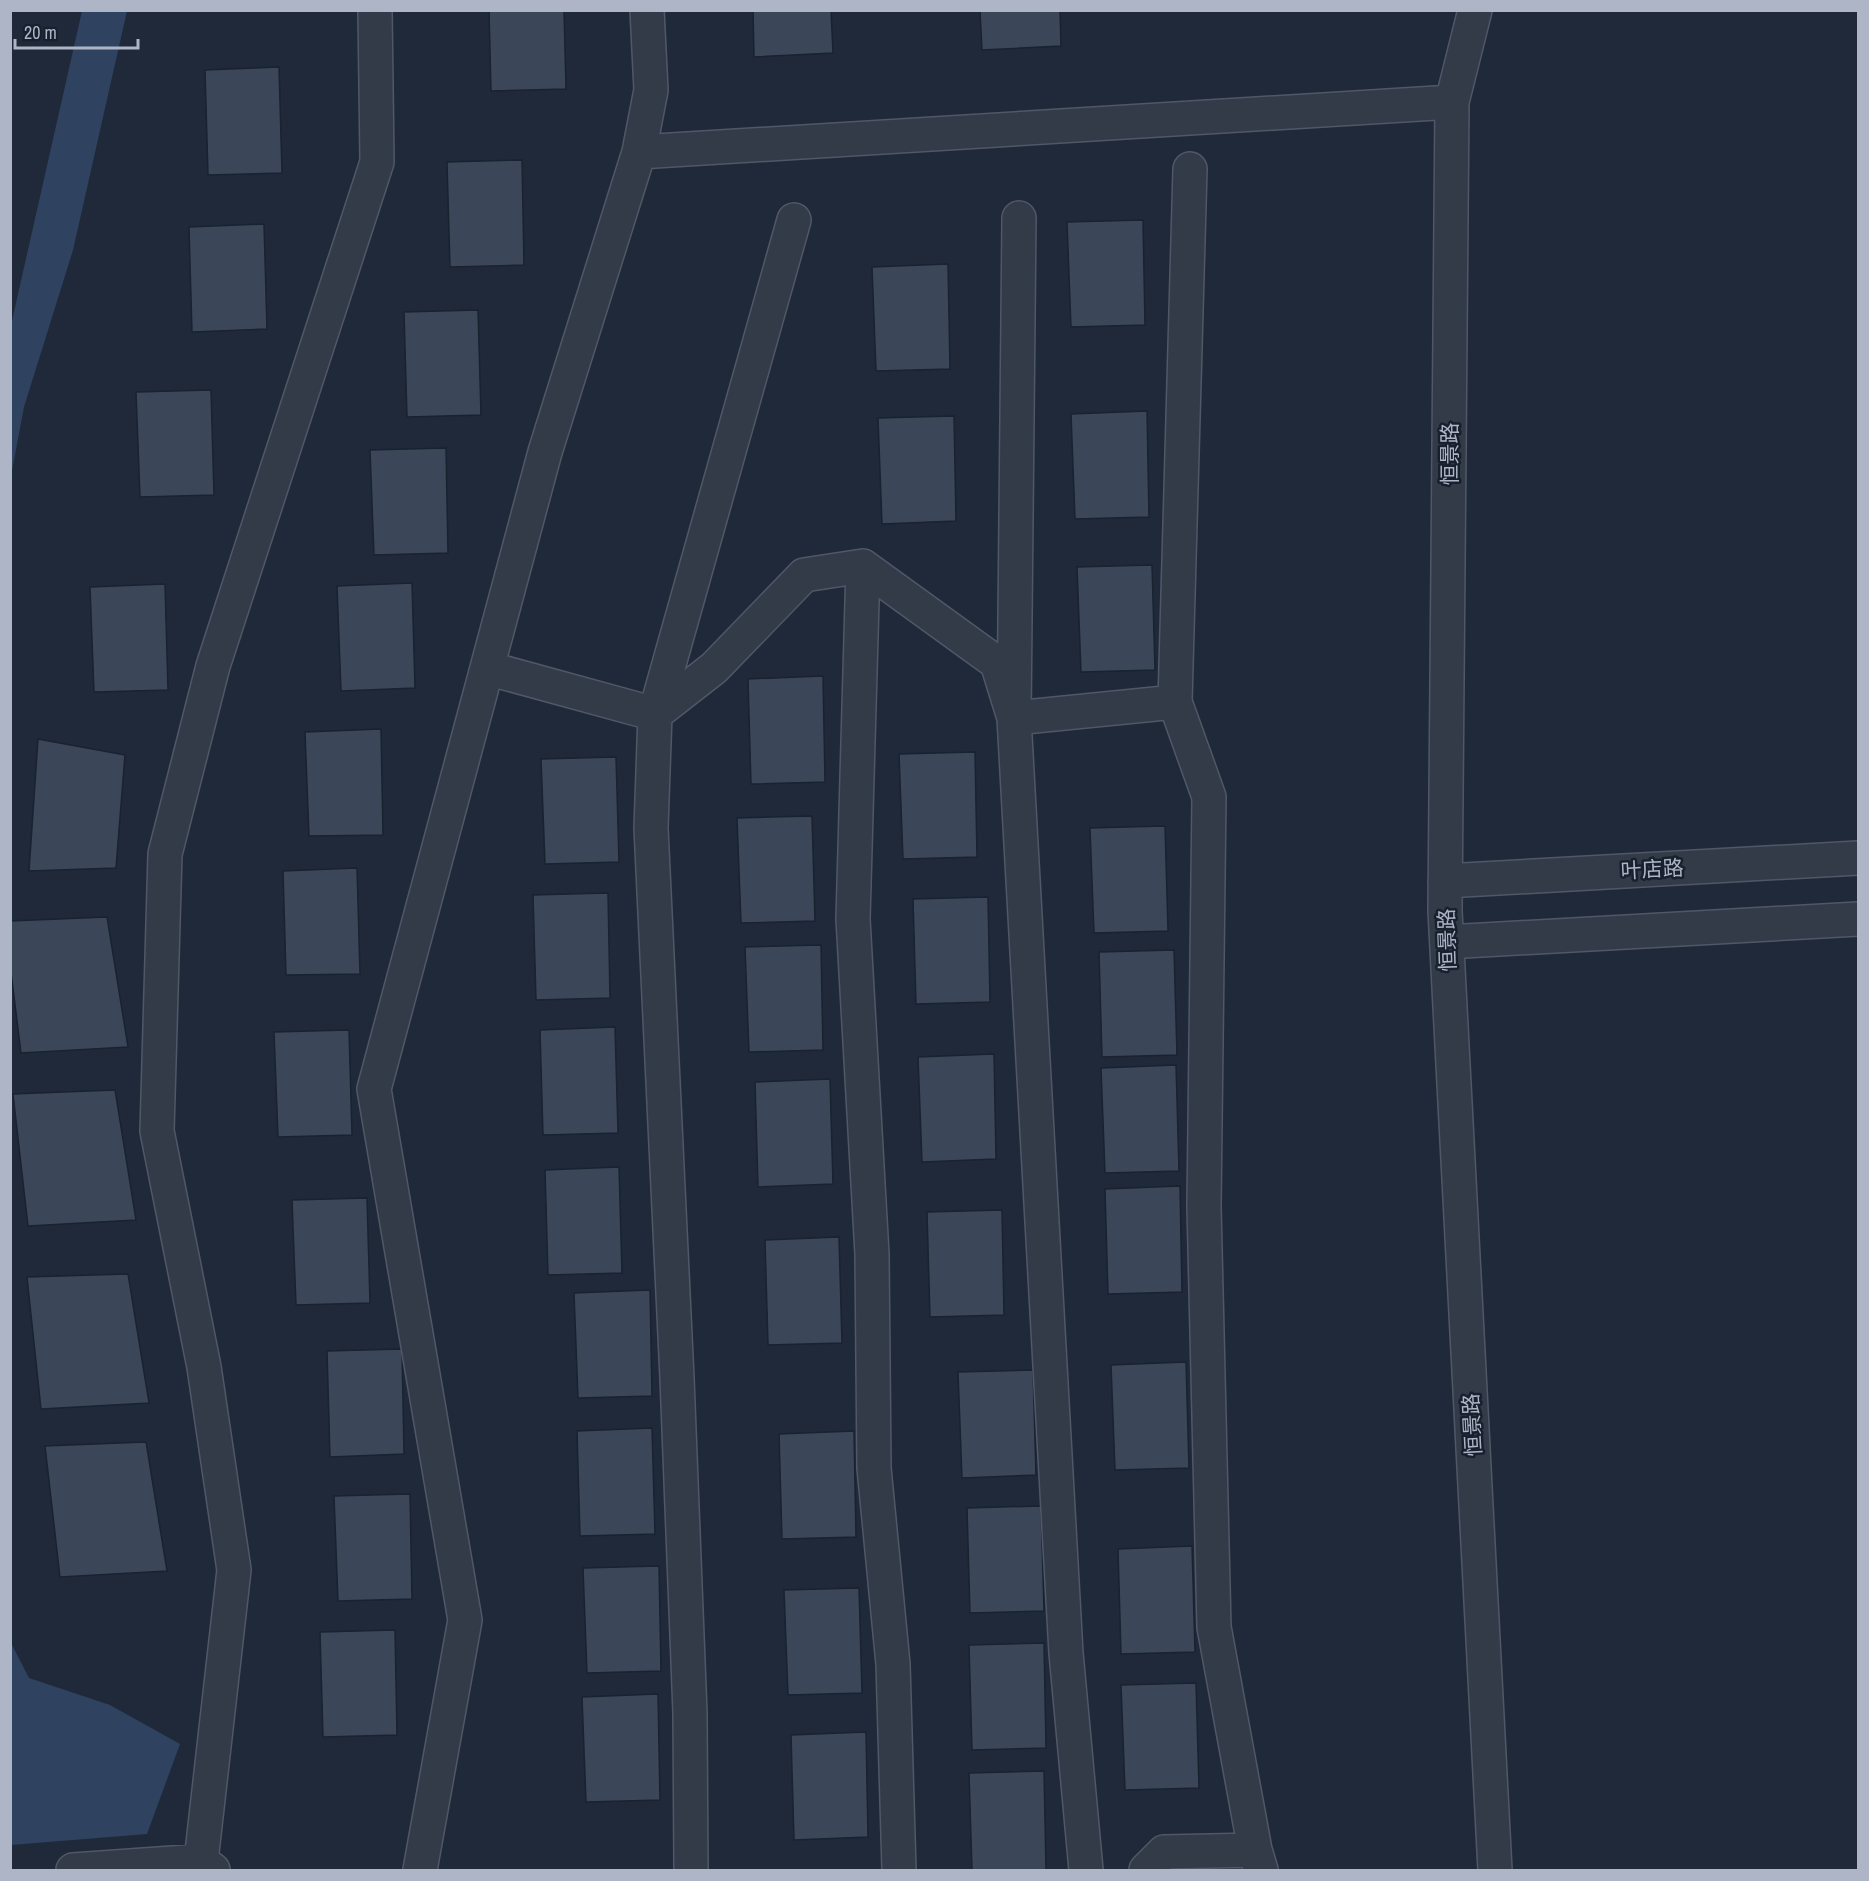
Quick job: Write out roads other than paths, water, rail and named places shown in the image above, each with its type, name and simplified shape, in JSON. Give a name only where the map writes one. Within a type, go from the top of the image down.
[{"type":"street","points":[[73,1870],[207,1866],[234,1570],[204,1367],[158,1131],[165,854],[217,655],[378,162],[375,10]]},
{"type":"street","points":[[420,1870],[465,1620],[374,1089],[545,452],[639,152],[651,90],[647,10]]},
{"type":"street","name":"恒景路","points":[[1475,10],[1452,102],[1445,881],[1496,1870]]},
{"type":"street","points":[[639,152],[1452,102]]},
{"type":"street","points":[[1146,1870],[1164,1852],[1258,1860],[1214,1627],[1204,1206],[1209,797],[1175,702],[1190,169]]},
{"type":"street","points":[[1019,218],[1014,718],[1065,1641],[1086,1870]]},
{"type":"street","points":[[691,1870],[690,1713],[686,1605],[651,828],[656,714],[794,220]]},
{"type":"street","points":[[656,714],[714,668],[804,575],[863,566],[997,663],[1014,718]]},
{"type":"street","points":[[863,566],[853,920],[872,1254],[874,1468],[893,1664],[899,1870]]},
{"type":"street","points":[[487,668],[656,714]]},
{"type":"street","points":[[1014,718],[1175,702]]},
{"type":"street","name":"叶店路","points":[[1445,881],[1858,858]]},
{"type":"street","points":[[1447,942],[1858,919]]},
{"type":"water","points":[[82,11],[127,11],[73,250],[24,407],[11,476],[11,325]]},
{"type":"water","points":[[11,1643],[29,1678],[110,1705],[180,1744],[147,1834],[11,1845]]}]
